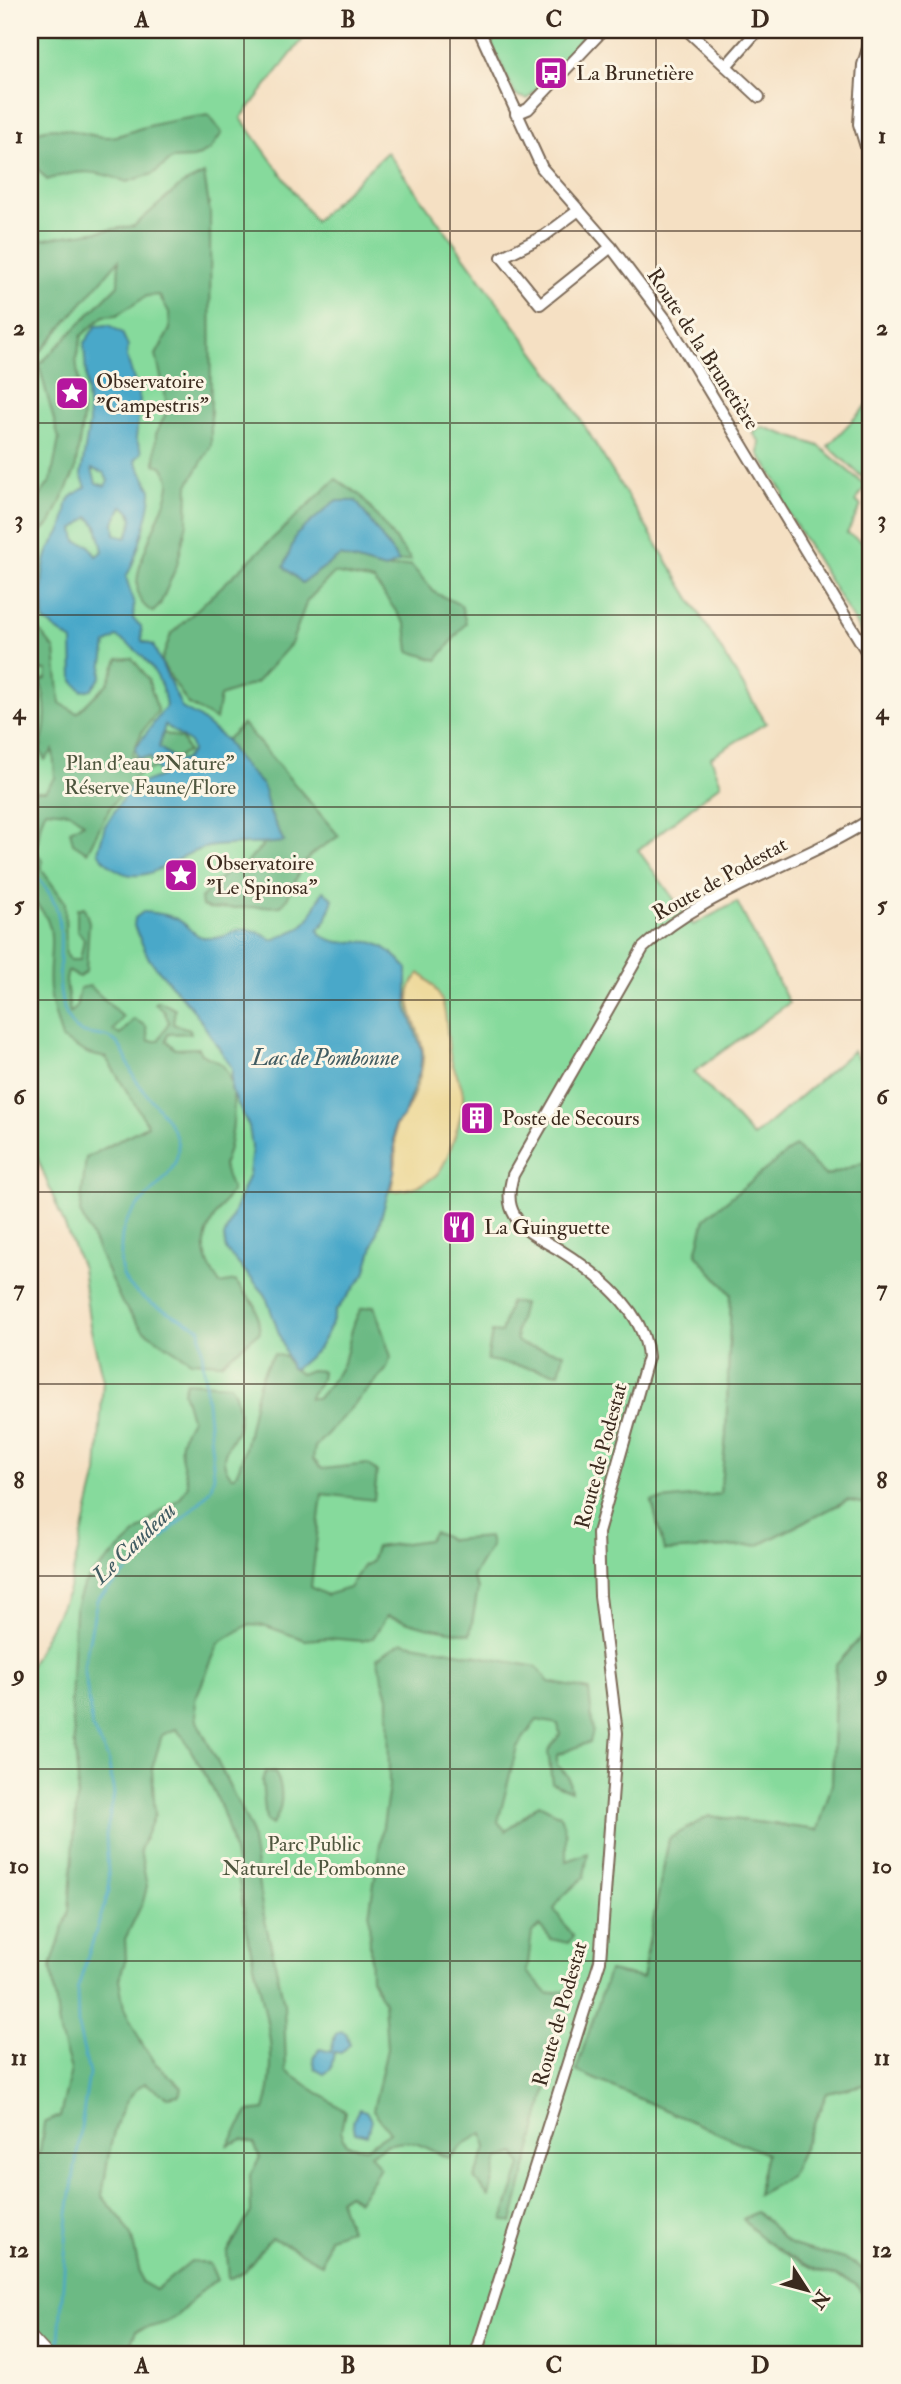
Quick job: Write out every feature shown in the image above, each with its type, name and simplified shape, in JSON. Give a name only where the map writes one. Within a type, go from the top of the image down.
[{"type":"main road","points":[[30,2340],[43,2354]]},
{"type":"street","name":"Route de la Brunetière","points":[[479,30],[542,168],[611,247],[667,321],[871,659]]},
{"type":"street","points":[[516,114],[528,109],[603,30]]},
{"type":"street","points":[[687,30],[759,97]]},
{"type":"street","points":[[726,66],[758,30]]},
{"type":"street","points":[[871,38],[863,65],[859,124],[871,163]]},
{"type":"street","points":[[579,210],[544,236],[502,257],[540,304],[611,247]]},
{"type":"street","name":"Route de Podestat","points":[[475,2354],[600,1961],[617,1733],[600,1596],[598,1533],[648,1357],[645,1336],[606,1283],[590,1269],[528,1230],[518,1220],[509,1199],[511,1182],[519,1161],[643,948],[662,930],[721,896],[871,819]]},
{"type":"green space","points":[[30,30],[310,30],[241,118],[315,221],[387,152],[565,394],[766,723],[711,757],[721,784],[638,850],[693,925],[737,902],[789,1003],[694,1072],[753,1137],[853,1051],[871,1079],[871,1160],[826,1176],[696,1254],[731,1294],[726,1435],[720,1494],[652,1502],[665,1551],[759,1545],[848,1500],[871,1505],[871,1626],[836,1666],[832,1784],[818,1830],[709,1816],[669,1839],[642,1979],[766,2154],[757,2194],[790,2177],[827,2093],[871,2083],[871,2354],[30,2354],[30,1666],[68,1593],[97,1473],[103,1380],[90,1326],[82,1268],[30,1140]]},
{"type":"green space","points":[[500,30],[589,30],[528,99],[516,96],[490,41]]},
{"type":"green space","points":[[209,115],[222,133],[210,150],[194,158],[172,159],[153,174],[127,182],[87,172],[47,180],[30,160],[30,136],[39,131],[58,128],[113,137],[161,123]]},
{"type":"green space","points":[[204,174],[210,213],[211,446],[188,485],[187,523],[177,565],[160,605],[153,612],[141,601],[137,586],[139,569],[167,494],[169,481],[162,466],[155,464],[156,434],[166,413],[166,399],[156,355],[170,329],[169,312],[159,295],[147,296],[117,315],[104,316],[82,335],[76,359],[83,418],[75,471],[51,523],[34,538],[30,548],[30,510],[51,480],[59,439],[39,365],[118,285],[119,260],[30,364],[30,241],[134,226],[181,185]]},
{"type":"green space","points":[[30,394],[38,449],[35,471],[30,482]]},
{"type":"green space","points":[[871,401],[871,485],[828,446]]},
{"type":"green space","points":[[763,427],[819,446],[866,486],[856,501],[861,506],[847,533],[866,544],[871,536],[871,649],[781,501],[784,493],[759,454],[760,442],[753,433]]},
{"type":"green space","points":[[336,479],[361,496],[411,560],[399,562],[356,501],[302,583],[340,556],[385,569],[411,565],[435,593],[461,605],[466,623],[437,660],[409,651],[406,625],[374,581],[334,573],[307,601],[291,644],[256,683],[220,696],[216,720],[188,704],[161,662],[171,634]]},
{"type":"green space","points":[[30,610],[40,631],[55,650],[60,703],[77,713],[108,683],[118,659],[132,658],[148,679],[158,711],[142,732],[132,755],[141,760],[163,733],[182,739],[188,752],[134,777],[110,808],[87,852],[73,843],[70,830],[84,823],[69,812],[46,810],[35,850],[42,860],[42,870],[65,902],[66,953],[70,960],[80,960],[84,939],[77,930],[77,909],[84,907],[89,922],[86,972],[79,977],[68,971],[66,980],[70,1013],[76,1008],[80,988],[90,986],[123,1017],[113,1031],[120,1035],[134,1019],[146,1026],[149,1041],[158,1041],[169,1022],[164,1011],[155,1003],[159,1001],[175,1009],[173,1024],[190,1029],[191,1033],[168,1034],[166,1040],[175,1049],[198,1048],[201,1054],[221,1064],[231,1084],[234,1113],[230,1143],[223,1165],[232,1190],[210,1225],[206,1236],[206,1258],[220,1284],[235,1281],[256,1306],[260,1332],[221,1363],[191,1361],[143,1330],[122,1303],[80,1212],[86,1158],[148,1125],[106,1058],[89,1054],[62,1039],[52,1002],[49,976],[50,930],[47,919],[30,898],[30,731],[32,791],[45,791],[55,778],[53,750],[45,760],[40,750],[46,715],[40,681],[46,679],[47,670],[33,670],[30,664]]},
{"type":"green space","points":[[243,724],[339,836],[306,860],[281,906],[211,909],[202,906],[201,898],[227,871],[241,869],[264,844],[283,841],[269,811],[263,786],[238,760],[226,740]]},
{"type":"green space","points":[[795,1146],[826,1176],[871,1160],[871,1505],[847,1500],[759,1545],[664,1551],[652,1501],[720,1494],[726,1435],[731,1294],[696,1254],[705,1218]]},
{"type":"green space","points":[[510,1302],[523,1304],[516,1331],[517,1341],[523,1345],[564,1353],[559,1373],[487,1360],[492,1332],[501,1333]]},
{"type":"green space","points":[[374,1306],[391,1357],[386,1370],[315,1447],[313,1459],[322,1469],[368,1464],[377,1472],[374,1500],[322,1494],[311,1587],[326,1595],[349,1588],[363,1566],[371,1562],[376,1547],[428,1540],[434,1532],[450,1540],[489,1537],[491,1546],[472,1577],[478,1589],[470,1634],[426,1627],[387,1616],[373,1638],[362,1641],[327,1638],[305,1640],[266,1626],[248,1625],[219,1643],[195,1700],[197,1721],[250,1827],[262,1907],[284,2003],[286,2071],[345,2111],[341,2131],[347,2145],[366,2148],[390,2132],[373,2110],[387,2049],[384,2002],[371,1978],[369,1915],[389,1787],[388,1698],[377,1658],[402,1642],[537,1667],[549,1682],[589,1690],[593,1731],[590,1742],[557,1755],[557,1765],[568,1776],[571,1791],[552,1783],[548,1751],[560,1734],[558,1724],[537,1720],[517,1747],[498,1822],[506,1831],[539,1804],[560,1815],[566,1834],[566,1861],[588,1853],[584,1877],[561,1898],[554,1909],[573,1937],[568,1943],[551,1939],[540,1926],[532,1932],[527,1972],[548,1994],[567,1990],[550,2075],[512,2223],[503,2220],[521,2166],[516,2153],[498,2159],[489,2197],[474,2178],[486,2149],[483,2133],[449,2158],[418,2144],[401,2141],[370,2154],[380,2168],[359,2201],[347,2194],[339,2200],[350,2230],[329,2237],[322,2264],[271,2238],[245,2271],[229,2279],[227,2253],[251,2212],[250,2175],[260,2158],[254,2144],[243,2139],[228,2145],[248,2112],[264,2110],[271,2066],[270,2044],[227,1825],[209,1782],[176,1729],[162,1735],[152,1769],[155,1814],[140,1850],[147,1887],[143,1902],[125,1939],[126,1959],[119,1979],[124,2008],[142,2044],[156,2064],[182,2087],[179,2095],[167,2097],[144,2083],[133,2093],[118,2119],[113,2135],[102,2196],[123,2221],[132,2238],[142,2282],[156,2290],[191,2261],[210,2264],[217,2280],[203,2289],[169,2321],[136,2331],[126,2354],[57,2354],[30,2327],[30,2164],[40,2151],[44,2123],[60,2116],[71,2070],[60,2034],[51,1966],[69,1911],[78,1781],[71,1702],[75,1610],[83,1586],[94,1573],[157,1514],[180,1498],[188,1485],[180,1452],[185,1429],[191,1419],[183,1391],[186,1382],[230,1385],[233,1389],[239,1421],[224,1459],[227,1470],[231,1476],[235,1476],[246,1445],[260,1381],[274,1354],[286,1357],[291,1368],[301,1374],[311,1370],[322,1371],[321,1379],[309,1398],[318,1398],[342,1364],[361,1309]]},
{"type":"green space","points":[[871,1626],[871,2083],[827,2093],[790,2177],[757,2195],[766,2154],[576,2071],[609,1971],[642,1978],[669,1839],[709,1816],[818,1830],[832,1784],[836,1665]]},
{"type":"green space","points":[[266,1772],[275,1773],[281,1793],[279,1813],[272,1825],[266,1821],[262,1781]]},
{"type":"green space","points":[[756,2212],[791,2244],[845,2260],[864,2270],[872,2287],[871,2321],[864,2297],[856,2285],[805,2264],[767,2242],[743,2219]]},
{"type":"sand","points":[[420,973],[438,993],[445,1011],[450,1055],[461,1085],[463,1103],[450,1149],[441,1169],[426,1182],[415,1187],[391,1191],[396,1162],[395,1126],[411,1102],[423,1059],[421,1041],[409,1002],[413,982]]},
{"type":"water","points":[[109,325],[122,333],[128,346],[127,357],[140,400],[136,439],[142,452],[135,460],[151,490],[151,498],[142,535],[126,577],[134,603],[133,619],[141,626],[142,641],[153,645],[182,708],[198,717],[226,740],[238,760],[263,786],[269,811],[284,842],[208,847],[194,851],[153,872],[140,875],[126,874],[112,867],[98,852],[105,826],[130,787],[161,776],[150,757],[138,758],[135,749],[166,706],[161,684],[143,657],[117,637],[106,644],[101,677],[92,689],[82,691],[73,681],[72,641],[44,621],[42,585],[46,558],[63,526],[69,500],[86,487],[81,475],[89,423],[84,343],[96,326]],"holes":[[[92,469],[104,473],[108,481],[105,486],[96,483]],[[122,506],[130,512],[131,524],[126,538],[115,534],[114,522]],[[89,517],[97,526],[103,551],[96,556],[89,545],[76,541],[74,529]],[[165,725],[190,743],[192,751],[184,760],[177,761],[159,747]]]},
{"type":"water","points":[[335,501],[356,501],[399,562],[385,569],[340,556],[302,583],[284,567],[296,535]]},
{"type":"water","name":"Lac de Pombonne","points":[[323,891],[333,899],[326,921],[318,930],[321,935],[343,942],[361,941],[381,946],[407,968],[407,1007],[422,1051],[420,1070],[403,1117],[394,1126],[394,1172],[365,1274],[335,1312],[331,1326],[318,1349],[295,1369],[291,1368],[265,1294],[226,1250],[224,1237],[249,1174],[252,1147],[249,1127],[231,1089],[232,1068],[195,1012],[149,959],[134,926],[135,918],[143,912],[167,915],[202,937],[217,938],[242,929],[273,940],[300,928],[309,919]]},
{"type":"water","points":[[340,2031],[346,2033],[350,2044],[341,2053],[334,2052],[331,2069],[324,2074],[315,2069],[313,2057],[320,2049],[331,2052],[335,2035]]},
{"type":"water","points":[[359,2109],[366,2111],[371,2120],[367,2135],[355,2132],[353,2121]]},
{"type":"waterway","name":"Le Caudeau","points":[[30,868],[50,894],[58,913],[60,992],[70,1022],[86,1034],[104,1036],[119,1045],[133,1075],[174,1131],[178,1153],[175,1164],[134,1210],[126,1223],[121,1241],[121,1268],[125,1280],[141,1296],[200,1329],[214,1475],[211,1488],[203,1499],[97,1600],[84,1666],[92,1727],[108,1759],[114,1794],[106,1835],[109,1891],[77,1990],[78,2026],[89,2074],[68,2214],[58,2354]]},
{"type":"place","name":"La Brunetière","points":[[551,73]]},
{"type":"place","name":"Observatoire \"Campestris\"","points":[[72,393]]},
{"type":"place","name":"Observatoire \"Le Spinosa\"","points":[[181,875]]},
{"type":"place","name":"Poste de Secours","points":[[477,1118]]},
{"type":"place","name":"La Guinguette","points":[[459,1227]]},
{"type":"park label","name":"Plan d'eau \"Nature\" Réserve Faune/Flore","points":[[150,775]]},
{"type":"park label","name":"Parc Public Naturel de Pombonne","points":[[314,1856]]}]
